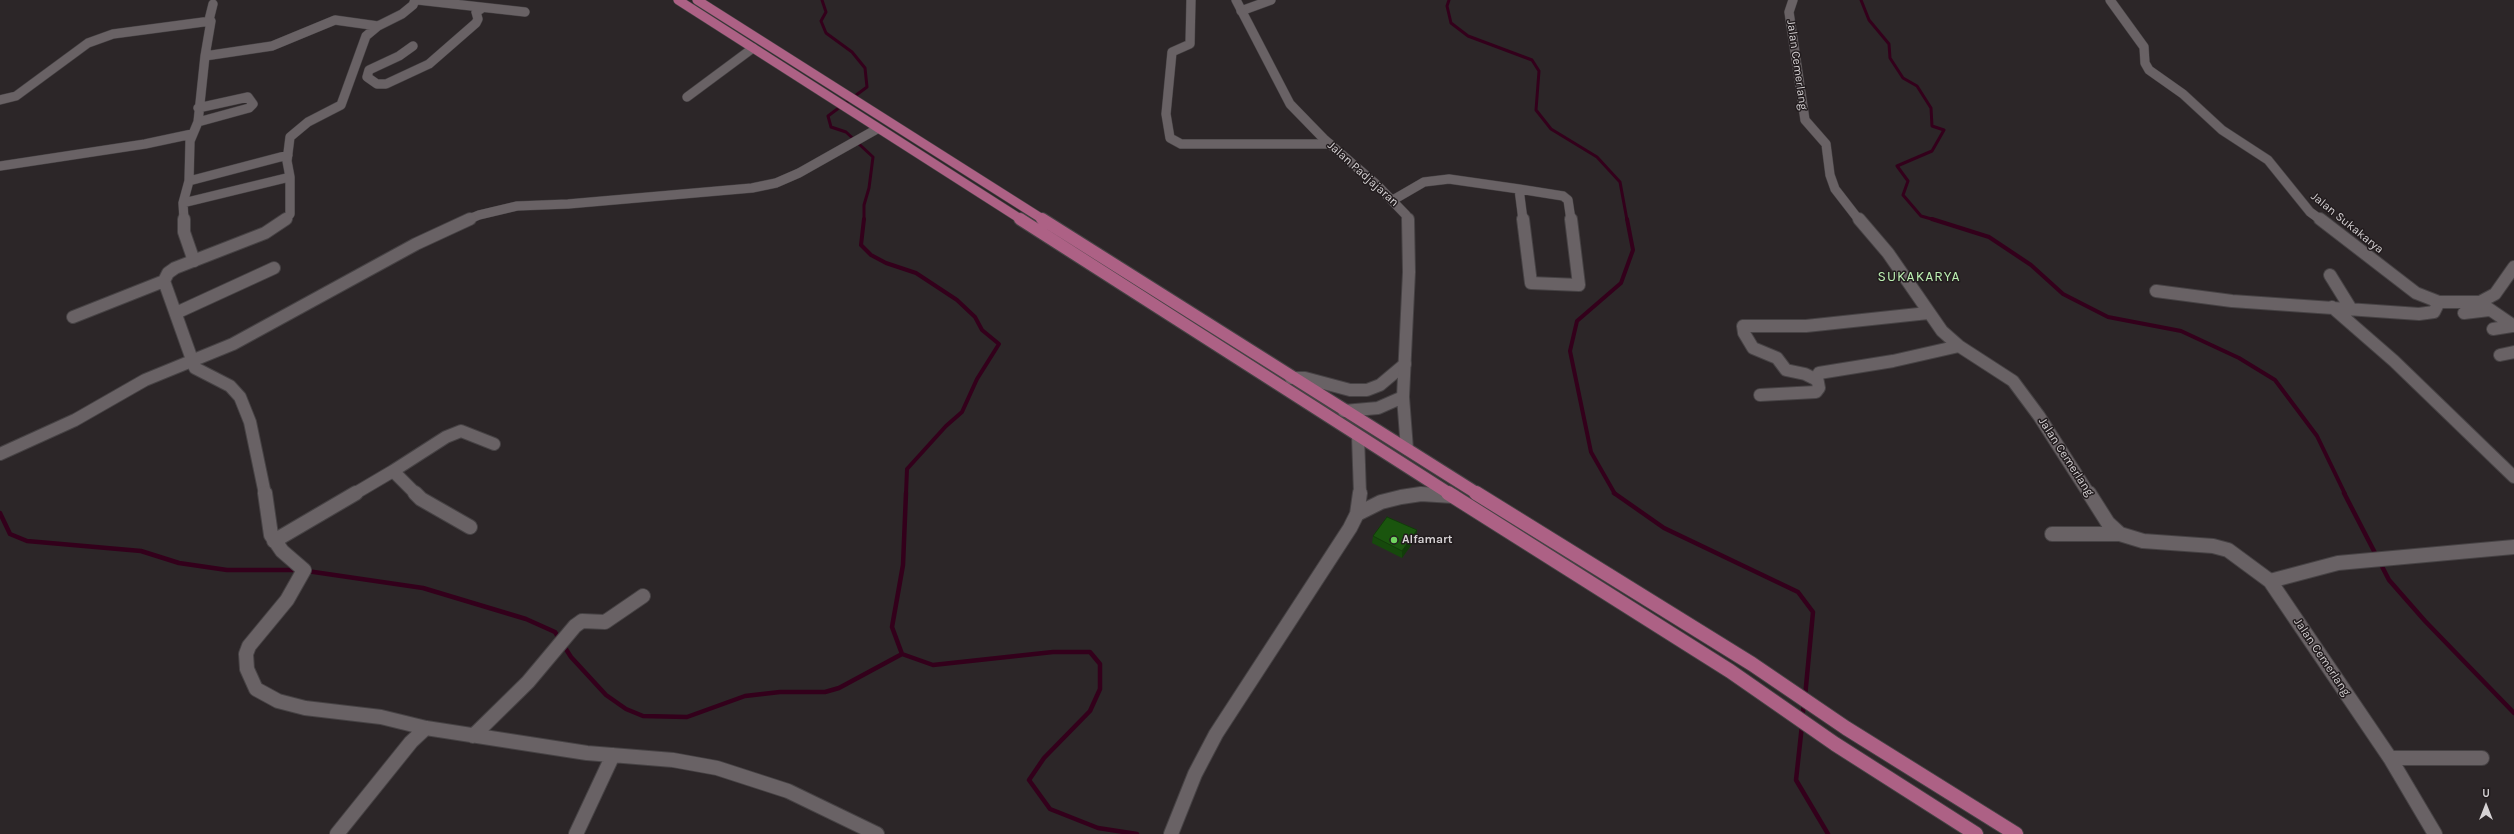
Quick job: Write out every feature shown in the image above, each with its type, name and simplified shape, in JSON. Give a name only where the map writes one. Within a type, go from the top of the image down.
[{"type":"main road","points":[[678,0],[1223,350],[1730,671],[1835,744],[1976,834]]},
{"type":"main road","points":[[697,0],[1291,378],[1752,664],[1846,728],[2016,834]]},
{"type":"main road","points":[[1223,350],[1235,342]]},
{"type":"street","points":[[73,317],[164,281],[168,273],[265,233],[283,223],[290,214],[290,177],[287,160],[293,133],[308,122],[337,108],[344,102],[362,43],[370,31],[402,14],[413,5],[415,0]]},
{"type":"street","points":[[418,0],[525,12]]},
{"type":"street","points":[[1191,0],[1190,44],[1172,52],[1166,114],[1170,138],[1181,144],[1330,144]]},
{"type":"street","name":"Jalan Padjajaran","points":[[1236,0],[1290,104],[1330,144],[1393,200],[1406,215],[1409,223],[1404,397],[1407,449]]},
{"type":"street","points":[[1241,11],[1271,0]]},
{"type":"street","name":"Jalan Cemerlang","points":[[1793,0],[1789,12],[1805,120],[1826,144],[1830,175],[1835,189],[1888,253],[1942,331],[1959,346],[2013,381],[2039,416],[2108,523],[2120,534],[2143,541],[2214,546],[2228,550],[2270,581],[2390,758],[2435,834]]},
{"type":"street","name":"Jalan Sukakarya","points":[[2110,0],[2144,47],[2146,54],[2145,63],[2149,70],[2183,94],[2222,130],[2268,160],[2310,212],[2407,287],[2428,300],[2439,302],[2479,302],[2495,294],[2514,267]]},
{"type":"street","points":[[194,261],[184,232],[183,203],[189,181],[192,134],[198,122],[198,108],[205,56],[204,52],[212,22],[209,20],[213,4]]},
{"type":"street","points":[[413,46],[399,56],[369,70],[367,77],[377,84],[386,84],[429,64],[476,23],[478,19],[476,12],[481,8]]},
{"type":"street","points":[[0,100],[16,96],[50,69],[95,40],[125,32],[209,20]]},
{"type":"street","points":[[205,56],[272,46],[335,20],[378,26]]},
{"type":"street","points":[[687,97],[753,48]]},
{"type":"street","points":[[198,108],[248,97],[251,98],[253,104],[247,109],[198,122]]},
{"type":"street","points":[[0,454],[75,420],[145,380],[193,362],[238,342],[416,244],[498,209],[752,188],[776,183],[799,173],[877,129]]},
{"type":"street","points":[[0,166],[145,144],[192,134]]},
{"type":"street","points":[[189,181],[288,155]]},
{"type":"street","points":[[183,203],[290,177]]},
{"type":"street","points":[[1393,200],[1412,188],[1435,179],[1449,179],[1519,188],[1563,196],[1568,200],[1579,285],[1531,283],[1519,188]]},
{"type":"street","points":[[176,312],[274,268]]},
{"type":"street","points":[[2330,275],[2351,308]]},
{"type":"street","points":[[164,281],[195,368],[230,386],[240,397],[250,422],[274,541],[282,551],[301,566],[304,573],[287,600],[249,646],[246,654],[247,670],[256,689],[278,701],[304,708],[381,717],[426,728],[587,753],[673,760],[717,768],[788,791],[877,834]]},
{"type":"street","points":[[2156,291],[2232,301],[2424,314],[2436,310],[2439,302]]},
{"type":"street","points":[[2479,302],[2513,326]]},
{"type":"street","points":[[2332,307],[2394,361],[2514,476]]},
{"type":"street","points":[[2464,313],[2489,310]]},
{"type":"street","points":[[1817,380],[1805,374],[1786,370],[1777,358],[1753,348],[1744,334],[1743,326],[1806,326],[1928,312]]},
{"type":"street","points":[[2493,329],[2513,326]]},
{"type":"street","points":[[1760,395],[1791,395],[1816,392],[1819,388],[1817,380],[1819,373],[1893,361],[1959,346]]},
{"type":"street","points":[[2500,355],[2514,352]]},
{"type":"street","points":[[1291,378],[1304,378],[1350,390],[1367,390],[1380,385],[1405,364]]},
{"type":"street","points":[[1344,411],[1378,408],[1404,397]]},
{"type":"street","points":[[274,541],[393,471],[446,437],[461,431],[494,444]]},
{"type":"street","points":[[1171,833],[1195,774],[1220,728],[1339,546],[1357,514],[1361,476],[1358,436]]},
{"type":"street","points":[[393,471],[421,499],[470,527]]},
{"type":"street","points":[[1357,514],[1381,502],[1401,497],[1421,494],[1453,496]]},
{"type":"street","points":[[2052,534],[2120,534]]},
{"type":"street","points":[[2270,581],[2338,563],[2514,547]]},
{"type":"street","points":[[473,736],[528,682],[575,626],[582,621],[605,622],[644,596]]},
{"type":"street","points":[[336,834],[411,742],[426,728]]},
{"type":"street","points":[[576,834],[614,754]]},
{"type":"street","points":[[2390,758],[2482,758]]},
{"type":"building","name":"Alfamart","points":[[1387,517],[1417,530],[1402,551],[1373,536]]},
{"type":"waterway","points":[[822,0],[826,12],[821,21],[826,33],[852,52],[865,68],[867,87],[828,116],[831,127],[846,132],[873,157],[869,188],[864,205],[864,219]]},
{"type":"waterway","points":[[1449,0],[1447,6],[1451,23],[1468,36],[1532,60],[1539,71],[1536,110],[1551,129],[1597,157],[1620,182],[1627,220]]},
{"type":"waterway","points":[[1861,0],[1869,20],[1889,44],[1890,58],[1903,78],[1917,86],[1931,108],[1932,126],[1944,130],[1932,151],[1897,166],[1908,181],[1903,195],[1921,216],[1935,220]]},
{"type":"waterway","points":[[864,219],[861,245],[871,255],[886,263],[916,273],[957,300],[975,317],[982,330],[999,344],[977,379],[962,412],[946,426],[907,469],[906,494]]},
{"type":"waterway","points":[[1615,494],[1591,452],[1570,351],[1577,321],[1621,283],[1633,250],[1627,219]]},
{"type":"waterway","points":[[1932,219],[1989,237],[2031,265],[2063,294],[2108,317],[2181,331],[2239,358],[2275,380],[2317,436],[2345,494]]},
{"type":"waterway","points":[[902,654],[892,627],[903,565],[906,493]]},
{"type":"waterway","points":[[2344,493],[2389,580],[2425,621],[2514,713]]},
{"type":"waterway","points":[[1615,494],[1664,528],[1798,592],[1813,612],[1805,697]]},
{"type":"waterway","points":[[0,513],[10,534],[27,541],[141,551],[179,563],[227,570],[298,570]]},
{"type":"waterway","points":[[307,571],[423,588],[526,619],[555,632],[571,657],[606,695],[626,709],[643,716],[687,717],[745,696],[780,692],[825,692],[839,688],[902,654]]},
{"type":"waterway","points":[[902,654],[933,665],[1053,652],[1090,652],[1100,664],[1100,689],[1090,711],[1044,758],[1029,780],[1050,809],[1098,828],[1137,834]]},
{"type":"waterway","points":[[1802,719],[1804,703]]},
{"type":"waterway","points":[[1802,725],[1796,780],[1828,834]]},
{"type":"place","name":"Alfamart","points":[[1394,540]]},
{"type":"district","name":"SUKAKARYA","points":[[1919,277]]}]
